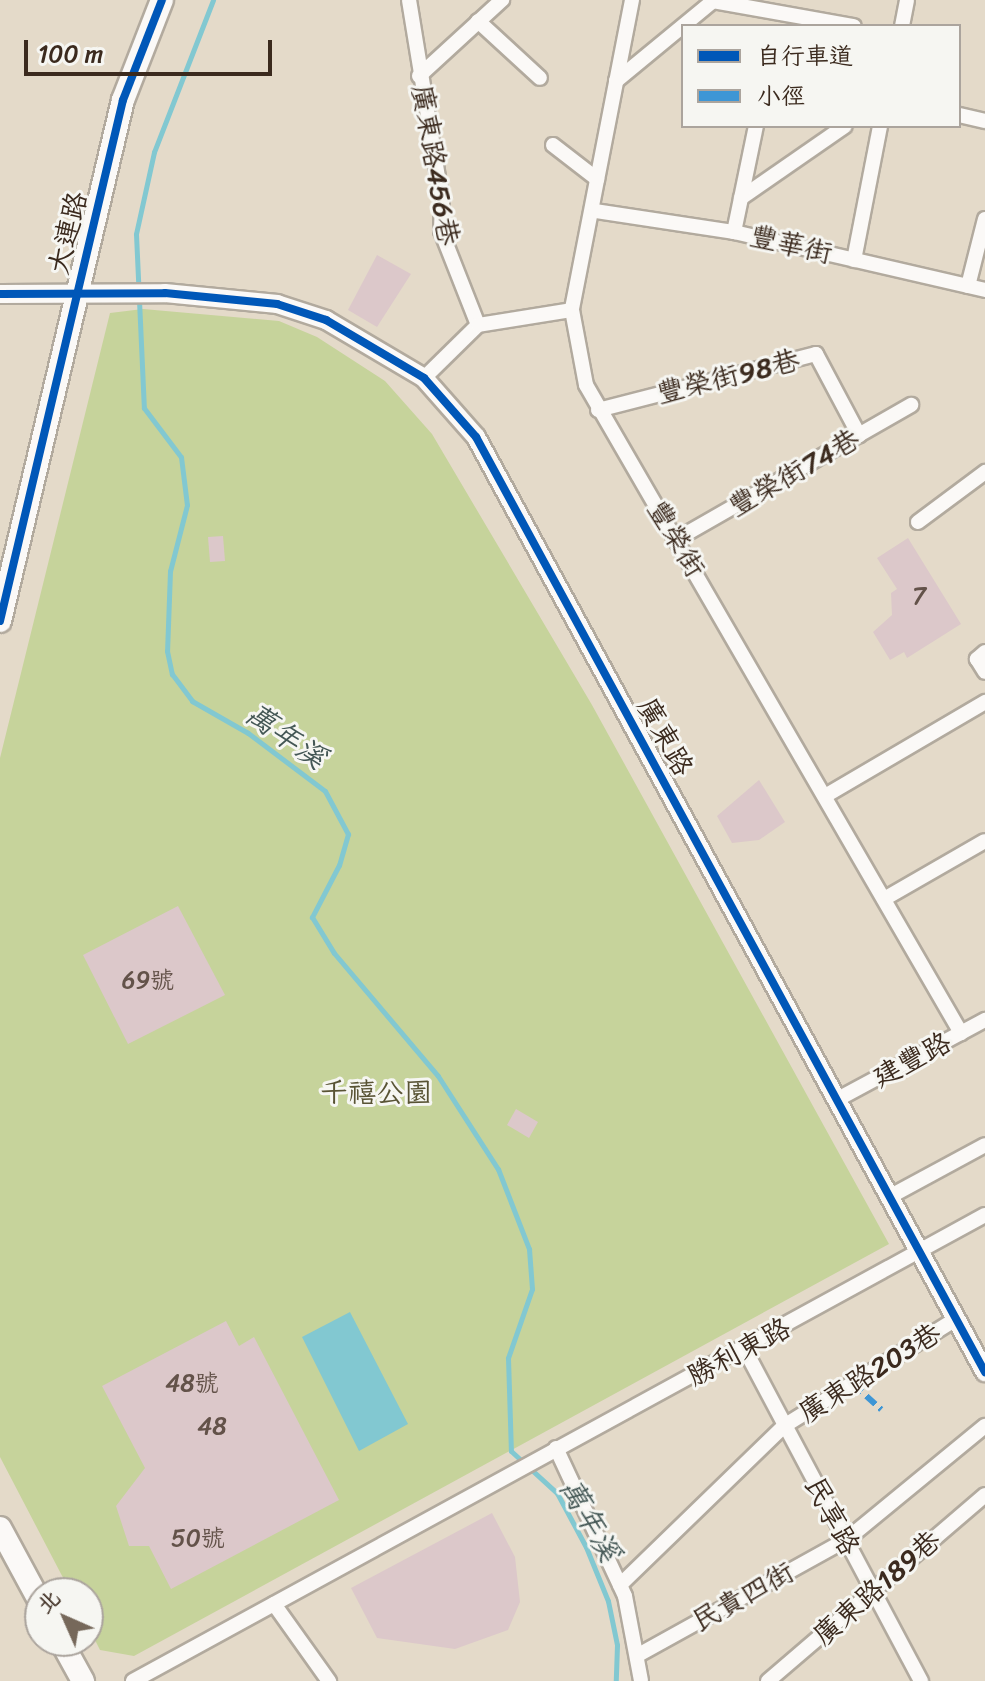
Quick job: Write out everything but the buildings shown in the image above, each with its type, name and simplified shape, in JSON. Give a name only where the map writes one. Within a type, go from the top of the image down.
[{"type":"main road","name":"大連路","points":[[0,621],[123,100],[162,0]]},
{"type":"main road","points":[[0,1528],[26,1577]]},
{"type":"main road","points":[[70,1657],[83,1681]]},
{"type":"street","name":"廣東路456巷","points":[[409,0],[419,76],[442,201],[441,231],[478,325]]},
{"type":"street","points":[[419,76],[502,0]]},
{"type":"street","name":"豐榮街","points":[[632,0],[597,179],[595,211],[572,310],[578,359],[598,410],[677,539],[961,1033]]},
{"type":"street","points":[[902,24],[907,0]]},
{"type":"street","points":[[685,24],[713,1],[778,19],[832,24]]},
{"type":"street","points":[[478,21],[540,78]]},
{"type":"street","points":[[616,81],[681,27]]},
{"type":"street","points":[[961,115],[985,121]]},
{"type":"street","points":[[734,232],[756,128]]},
{"type":"street","points":[[741,198],[842,128]]},
{"type":"street","points":[[854,260],[880,128]]},
{"type":"street","points":[[553,145],[597,179]]},
{"type":"street","name":"豐華街","points":[[595,211],[734,232],[985,290]]},
{"type":"street","points":[[968,286],[985,219]]},
{"type":"street","name":"廣東路","points":[[76,294],[165,293],[249,299],[326,320],[380,347],[424,378],[476,437],[983,1365]]},
{"type":"street","points":[[0,294],[76,294]]},
{"type":"street","points":[[424,378],[478,325],[572,310]]},
{"type":"street","name":"豐榮街98巷","points":[[598,410],[816,354],[859,435]]},
{"type":"street","name":"豐榮街74巷","points":[[677,539],[911,405]]},
{"type":"street","points":[[918,522],[985,472]]},
{"type":"street","points":[[985,652],[977,659],[985,672]]},
{"type":"street","points":[[825,796],[985,702]]},
{"type":"street","points":[[884,899],[985,841]]},
{"type":"street","name":"建豐路","points":[[838,1099],[985,1020]]},
{"type":"street","points":[[889,1197],[985,1145]]},
{"type":"street","name":"勝利東路","points":[[274,1604],[478,1490],[745,1350],[985,1215]]},
{"type":"street","name":"廣東路203巷","points":[[620,1585],[784,1426],[956,1319]]},
{"type":"street","name":"民享路","points":[[745,1350],[921,1681]]},
{"type":"street","name":"民貴四街","points":[[640,1654],[846,1540],[985,1426]]},
{"type":"street","points":[[556,1448],[620,1585],[640,1654],[641,1681]]},
{"type":"street","name":"廣東路189巷","points":[[768,1681],[985,1495]]},
{"type":"street","points":[[133,1681],[274,1604],[329,1681]]},
{"type":"green space","name":"千禧公園","points":[[143,309],[279,321],[317,337],[385,381],[432,434],[592,705],[889,1244],[134,1656],[104,1651],[104,1577],[63,1577],[0,1457],[0,758],[110,313]]},
{"type":"water","points":[[350,1312],[408,1424],[359,1451],[302,1337]]},
{"type":"waterway","name":"萬年溪","points":[[213,0],[154,152],[136,234],[144,408],[181,457],[187,505],[170,571],[167,651],[172,674],[192,701],[248,733],[325,791],[348,834],[339,865],[312,917],[334,953],[438,1076],[498,1169],[529,1249],[532,1289],[508,1358],[511,1451],[557,1493],[586,1547],[608,1601],[617,1645],[616,1681]]},
{"type":"marked path","points":[[853,1384],[881,1409]]},
{"type":"cycle path","points":[[0,621],[123,100],[162,0]]},
{"type":"cycle path","points":[[0,294],[165,293],[277,304],[326,320],[424,378],[476,437],[985,1372]]}]
